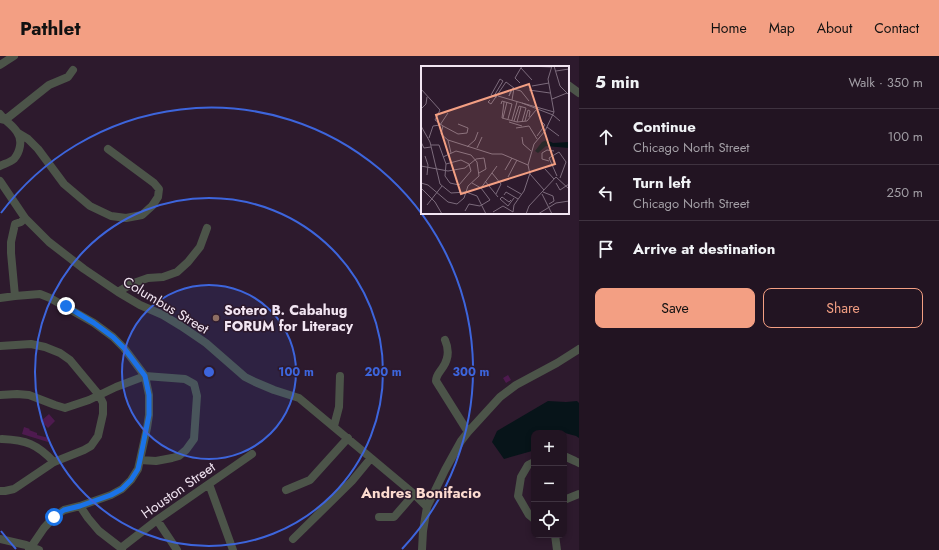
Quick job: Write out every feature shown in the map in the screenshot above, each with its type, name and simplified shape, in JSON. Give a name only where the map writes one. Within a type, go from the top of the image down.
[{"type":"street","points":[[0,65],[14,56]]},
{"type":"street","points":[[74,70],[68,77],[49,85],[2,118],[18,133],[28,139],[38,149],[64,184],[90,206],[111,216],[126,218],[142,215],[152,206],[158,197],[159,189],[154,183],[108,149]]},
{"type":"street","points":[[569,86],[579,93]]},
{"type":"street","points":[[0,166],[14,160],[21,146],[18,133]]},
{"type":"street","name":"Columbus Street","points":[[0,181],[25,218],[49,242],[84,269],[140,305],[163,315],[181,326],[206,343],[245,377],[274,390],[299,398],[372,458],[427,507]]},
{"type":"street","points":[[15,296],[11,242],[15,224],[21,222],[25,218]]},
{"type":"street","points":[[118,292],[131,284],[148,278],[163,277],[177,272],[188,262],[200,247],[207,228]]},
{"type":"street","points":[[0,298],[40,294],[50,298],[94,323],[113,337],[124,348],[145,376],[149,395],[149,415],[138,469],[131,480],[122,489],[111,495],[64,510],[54,517],[44,528],[33,549],[0,539]]},
{"type":"street","points":[[445,340],[448,348],[448,355],[444,366],[436,376],[436,381],[468,432]]},
{"type":"street","points":[[0,346],[31,344],[45,347],[60,353],[70,360],[99,395],[103,403],[103,414],[98,436],[91,446],[54,462],[14,489],[2,491]]},
{"type":"street","points":[[422,550],[423,531],[427,507],[448,464],[468,432],[500,397],[516,385],[557,363],[579,349]]},
{"type":"street","points":[[0,395],[29,395],[65,408],[89,400],[145,376],[185,379],[194,384],[197,396],[194,439],[186,450],[179,456],[156,461],[140,460]]},
{"type":"street","points":[[334,426],[339,407],[340,376]]},
{"type":"street","points":[[286,490],[310,480],[348,438]]},
{"type":"street","points":[[2,439],[28,443],[44,451],[54,462]]},
{"type":"street","name":"Houston Street","points":[[121,549],[157,520],[252,454]]},
{"type":"street","points":[[567,457],[579,463]]},
{"type":"street","points":[[293,539],[352,482],[372,458]]},
{"type":"street","points":[[531,464],[528,465],[521,477],[518,496],[531,517]]},
{"type":"street","points":[[209,484],[233,550]]},
{"type":"street","points":[[379,517],[395,516],[414,494]]},
{"type":"street","points":[[567,499],[579,494]]},
{"type":"street","points":[[80,506],[99,531],[121,549]]},
{"type":"street","points":[[157,520],[177,550]]},
{"type":"street","points":[[555,538],[557,550]]},
{"type":"shaded area","points":[[548,401],[577,401],[579,403],[579,438],[567,434],[567,430],[531,430],[531,451],[504,459],[492,442],[497,431]]},
{"type":"building","points":[[508,375],[511,380],[506,383],[503,378]]},
{"type":"building","points":[[49,414],[55,421],[48,428],[41,421]]},
{"type":"building","points":[[24,427],[37,433],[37,435],[49,438],[48,442],[22,434]]},
{"type":"place","name":"Sotero B. Cabahug FORUM for Literacy","points":[[216,318]]},
{"type":"district","name":"Andres Bonifacio","points":[[421,493]]},
{"type":"route","points":[[54,517],[64,510],[111,495],[122,489],[131,480],[138,469],[149,415],[149,395],[145,376],[124,348],[113,337],[94,323],[66,306]]}]
